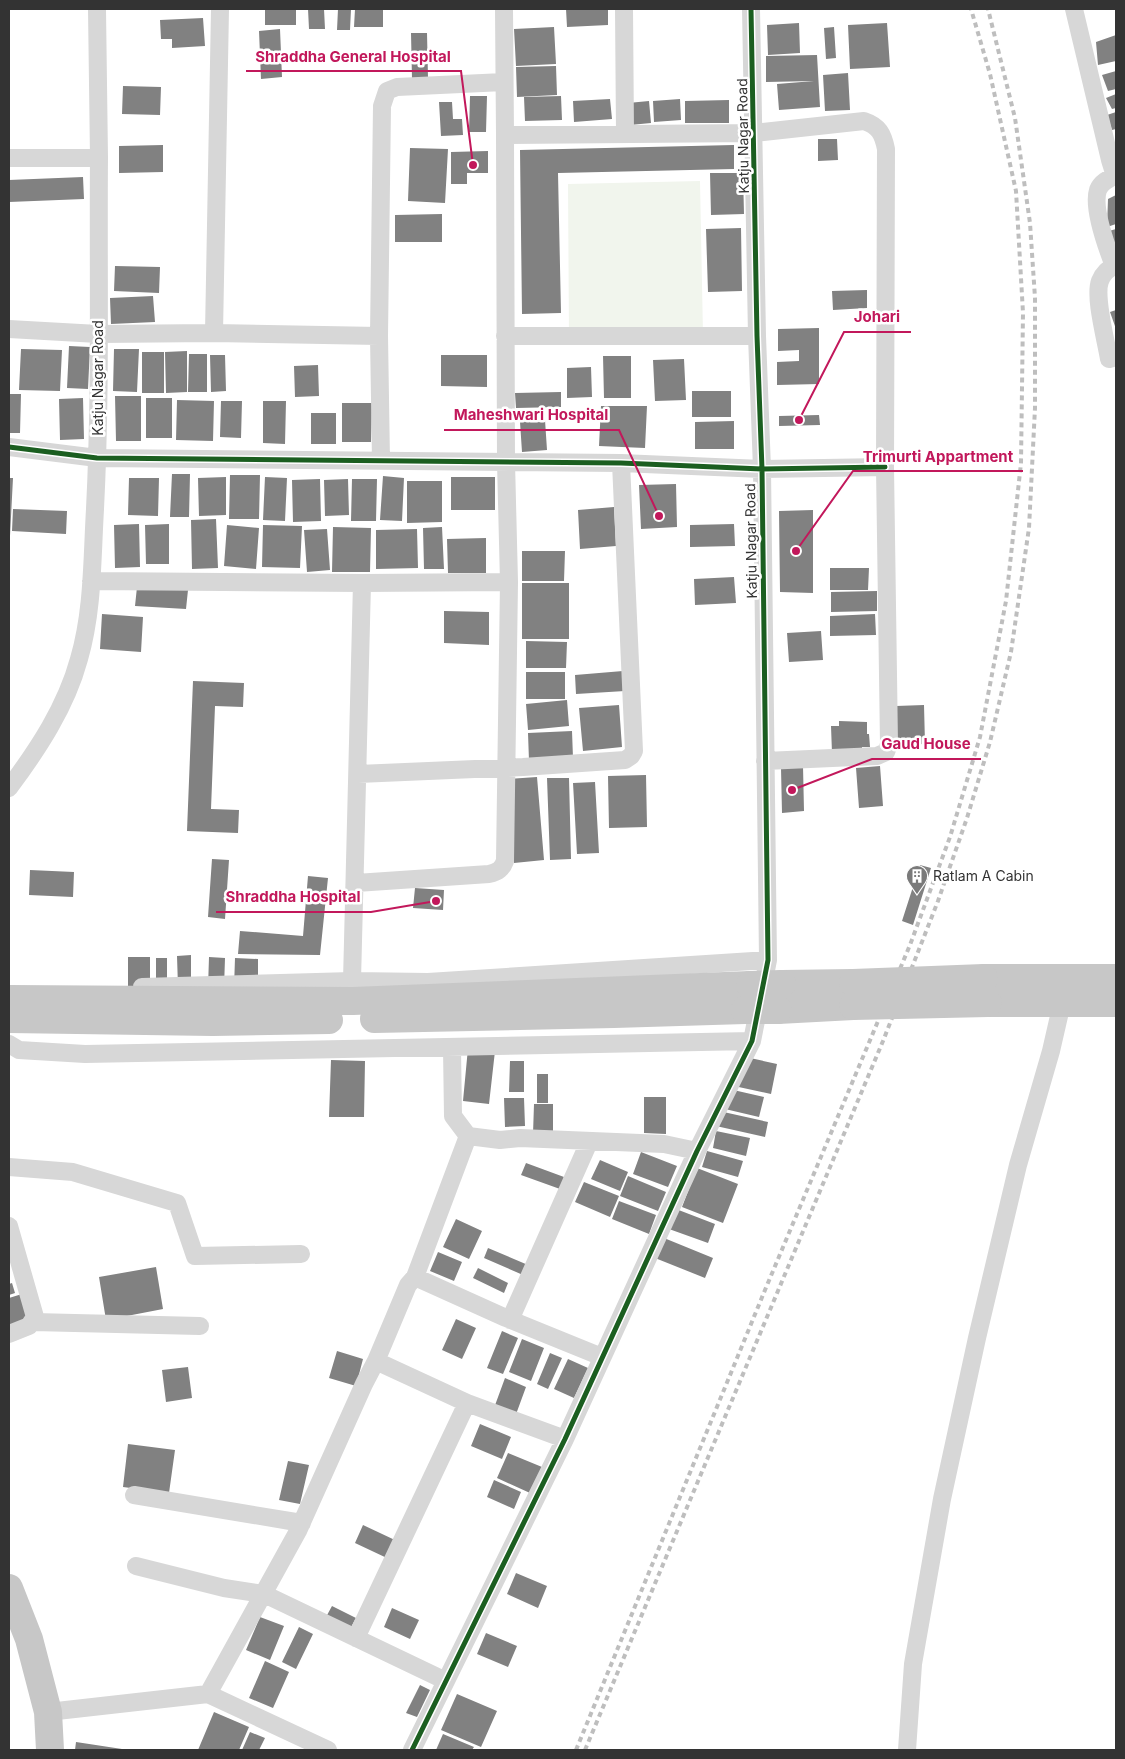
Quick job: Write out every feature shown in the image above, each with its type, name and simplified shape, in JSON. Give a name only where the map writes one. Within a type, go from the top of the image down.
[{"type":"highway","points":[[9,999],[353,1001],[780,997],[986,991],[1116,978]]},
{"type":"highway","points":[[986,991],[1062,1003],[1116,1002]]},
{"type":"highway","points":[[9,1019],[233,1021],[614,1014],[748,997]]},
{"type":"highway","points":[[9,1588],[29,1639],[48,1712],[50,1750]]},
{"type":"highway","points":[[9,1621],[17,1642],[35,1714],[35,1750]]},
{"type":"street","name":"Katju Nagar Road","points":[[9,788],[30,760],[61,708],[79,660],[89,614],[97,458],[99,158],[97,9]]},
{"type":"street","points":[[214,334],[220,9]]},
{"type":"street","points":[[356,883],[489,874],[502,868],[505,861],[509,582],[506,462],[504,9]]},
{"type":"street","points":[[624,9],[625,133]]},
{"type":"street","name":"Katju Nagar Road","points":[[412,1750],[565,1439],[697,1152],[752,1041],[768,960],[762,469],[757,336],[751,9]]},
{"type":"street","points":[[1074,9],[1110,160],[1116,176],[1104,182],[1098,190],[1099,223],[1115,265],[1104,272],[1099,282],[1099,299],[1109,359],[1116,357]]},
{"type":"street","points":[[381,461],[379,336],[382,106],[387,91],[397,87],[504,82]]},
{"type":"street","points":[[505,135],[754,133],[864,121],[874,124],[883,134],[886,149],[885,467],[889,744],[886,752],[877,756],[765,761]]},
{"type":"street","points":[[9,158],[99,158]]},
{"type":"street","points":[[9,328],[98,334],[379,336]]},
{"type":"street","points":[[505,336],[757,336]]},
{"type":"street","points":[[9,448],[97,458],[621,463],[762,469],[885,467]]},
{"type":"street","points":[[358,774],[507,768],[625,760],[631,756],[634,751],[621,463]]},
{"type":"street","points":[[91,581],[509,582]]},
{"type":"street","points":[[352,981],[356,883],[362,583]]},
{"type":"street","points":[[9,993],[42,990],[352,981],[428,982],[768,960]]},
{"type":"street","points":[[907,1750],[912,1664],[942,1500],[977,1338],[1018,1164],[1051,1052],[1062,1003]]},
{"type":"street","points":[[9,1044],[19,1050],[85,1054],[752,1041]]},
{"type":"street","points":[[452,1048],[453,1116],[468,1136],[500,1140],[520,1138],[664,1144],[697,1152]]},
{"type":"street","points":[[208,1694],[302,1523],[376,1361],[408,1285],[416,1277],[468,1136]]},
{"type":"street","points":[[510,1320],[589,1142]]},
{"type":"street","points":[[9,1167],[73,1172],[177,1203],[195,1256],[301,1254]]},
{"type":"street","points":[[9,1226],[35,1318],[29,1326],[9,1334]]},
{"type":"street","points":[[416,1277],[510,1320],[602,1357]]},
{"type":"street","points":[[33,1322],[200,1326]]},
{"type":"street","points":[[376,1361],[467,1403],[565,1439]]},
{"type":"street","points":[[356,1638],[467,1403]]},
{"type":"street","points":[[134,1495],[302,1523]]},
{"type":"street","points":[[136,1566],[224,1588],[264,1594],[446,1682]]},
{"type":"street","points":[[48,1712],[208,1694],[328,1750]]},
{"type":"shaded area","points":[[700,181],[703,335],[569,340],[568,184]]},
{"type":"building","points":[[265,9],[296,9],[296,25],[265,25]]},
{"type":"building","points":[[308,9],[324,9],[325,29],[309,29]]},
{"type":"building","points":[[338,9],[351,9],[350,30],[337,30]]},
{"type":"building","points":[[355,9],[383,9],[383,27],[354,27]]},
{"type":"building","points":[[566,9],[608,9],[608,25],[567,27]]},
{"type":"building","points":[[203,18],[205,46],[172,48],[172,39],[161,39],[160,20]]},
{"type":"building","points":[[799,23],[800,53],[768,55],[767,25]]},
{"type":"building","points":[[887,23],[890,67],[850,69],[848,25]]},
{"type":"building","points":[[554,27],[556,64],[516,66],[514,29]]},
{"type":"building","points":[[834,27],[836,58],[826,59],[824,28]]},
{"type":"building","points":[[280,29],[282,77],[261,79],[259,31]]},
{"type":"building","points":[[411,33],[427,33],[428,78],[412,79]]},
{"type":"building","points":[[1116,35],[1116,61],[1098,65],[1096,42]]},
{"type":"building","points":[[817,55],[820,107],[779,110],[777,84],[814,81],[766,82],[766,56]]},
{"type":"building","points":[[556,66],[557,95],[517,97],[516,67]]},
{"type":"building","points":[[1116,71],[1116,89],[1108,91],[1102,75]]},
{"type":"building","points":[[848,73],[850,110],[825,111],[823,75]]},
{"type":"building","points":[[123,86],[161,87],[160,115],[122,114]]},
{"type":"building","points":[[1116,94],[1116,108],[1112,109],[1106,98]]},
{"type":"building","points":[[470,96],[487,96],[486,132],[469,132]]},
{"type":"building","points":[[561,96],[562,120],[525,121],[524,97]]},
{"type":"building","points":[[610,99],[612,119],[574,122],[573,101]]},
{"type":"building","points":[[680,99],[681,120],[654,122],[653,101]]},
{"type":"building","points":[[729,100],[729,123],[685,123],[685,101]]},
{"type":"building","points":[[649,101],[651,123],[630,125],[628,103]]},
{"type":"building","points":[[439,102],[452,102],[453,119],[462,119],[463,135],[441,136]]},
{"type":"building","points":[[1116,112],[1116,129],[1112,130],[1107,115]]},
{"type":"building","points":[[818,139],[837,139],[838,160],[818,161]]},
{"type":"building","points":[[163,145],[163,172],[119,173],[119,146]]},
{"type":"building","points":[[734,145],[734,169],[558,173],[561,313],[522,314],[520,150]]},
{"type":"building","points":[[410,148],[448,149],[445,203],[408,201]]},
{"type":"building","points":[[488,151],[488,173],[467,173],[467,184],[451,184],[451,152]]},
{"type":"building","points":[[710,173],[743,173],[744,214],[711,215]]},
{"type":"building","points":[[83,177],[84,199],[9,202],[9,180]]},
{"type":"building","points":[[1116,195],[1116,224],[1107,227],[1108,199]]},
{"type":"building","points":[[442,214],[442,242],[395,242],[395,215]]},
{"type":"building","points":[[741,228],[742,291],[708,292],[706,229]]},
{"type":"building","points":[[1116,229],[1116,251],[1109,231]]},
{"type":"building","points":[[115,266],[160,267],[159,293],[114,291]]},
{"type":"building","points":[[867,290],[867,308],[833,310],[832,291]]},
{"type":"building","points":[[153,296],[155,322],[111,324],[110,298]]},
{"type":"building","points":[[1116,310],[1116,329],[1110,312]]},
{"type":"building","points":[[819,328],[819,384],[777,385],[777,362],[799,361],[799,350],[778,351],[778,329]]},
{"type":"building","points":[[69,346],[90,347],[88,389],[67,388]]},
{"type":"building","points":[[21,349],[62,350],[60,391],[19,390]]},
{"type":"building","points":[[114,349],[139,349],[137,392],[113,391]]},
{"type":"building","points":[[187,351],[187,392],[166,393],[165,352]]},
{"type":"building","points":[[142,352],[164,352],[164,393],[142,393]]},
{"type":"building","points":[[189,354],[207,354],[207,392],[188,392]]},
{"type":"building","points":[[210,355],[225,355],[226,391],[211,392]]},
{"type":"building","points":[[441,355],[487,355],[487,387],[441,386]]},
{"type":"building","points":[[603,356],[631,356],[631,398],[604,398]]},
{"type":"building","points":[[684,359],[686,400],[655,401],[653,360]]},
{"type":"building","points":[[318,365],[319,396],[295,397],[294,366]]},
{"type":"building","points":[[591,367],[592,397],[567,398],[567,368]]},
{"type":"building","points":[[692,391],[731,391],[731,417],[692,417]]},
{"type":"building","points":[[561,392],[561,407],[516,408],[515,393]]},
{"type":"building","points":[[9,394],[21,394],[20,433],[9,433]]},
{"type":"building","points":[[115,396],[141,396],[141,441],[116,441]]},
{"type":"building","points":[[83,398],[84,439],[60,440],[59,399]]},
{"type":"building","points":[[146,398],[172,398],[172,438],[146,438]]},
{"type":"building","points":[[177,400],[214,401],[213,441],[176,440]]},
{"type":"building","points":[[221,401],[242,401],[241,438],[220,437]]},
{"type":"building","points":[[263,401],[286,401],[285,444],[263,443]]},
{"type":"building","points":[[342,403],[372,403],[371,442],[342,442]]},
{"type":"building","points":[[601,406],[647,406],[645,448],[599,446]]},
{"type":"building","points":[[311,413],[336,413],[336,444],[311,444]]},
{"type":"building","points":[[819,415],[820,425],[779,426],[779,416]]},
{"type":"building","points":[[545,420],[547,450],[522,452],[520,422]]},
{"type":"building","points":[[734,421],[734,449],[695,449],[695,422]]},
{"type":"building","points":[[172,474],[190,474],[189,517],[170,517]]},
{"type":"building","points":[[230,475],[260,475],[259,519],[229,519]]},
{"type":"building","points":[[383,476],[404,478],[402,521],[380,520]]},
{"type":"building","points":[[226,477],[226,515],[199,516],[198,478]]},
{"type":"building","points":[[265,477],[287,478],[285,521],[263,520]]},
{"type":"building","points":[[451,477],[495,477],[495,510],[451,510]]},
{"type":"building","points":[[9,478],[13,478],[10,536],[9,536]]},
{"type":"building","points":[[129,478],[159,478],[158,516],[128,515]]},
{"type":"building","points":[[320,479],[321,521],[293,522],[292,480]]},
{"type":"building","points":[[348,479],[349,515],[325,516],[324,480]]},
{"type":"building","points":[[352,479],[377,479],[376,521],[351,521]]},
{"type":"building","points":[[407,481],[442,481],[442,522],[407,523]]},
{"type":"building","points":[[676,484],[677,527],[641,529],[639,485]]},
{"type":"building","points":[[614,507],[616,546],[580,549],[578,510]]},
{"type":"building","points":[[13,509],[67,511],[66,534],[12,531]]},
{"type":"building","points":[[813,510],[813,593],[780,592],[779,511]]},
{"type":"building","points":[[216,519],[218,568],[192,569],[191,520]]},
{"type":"building","points":[[139,524],[140,567],[115,568],[114,525]]},
{"type":"building","points":[[169,524],[169,564],[146,564],[145,525]]},
{"type":"building","points":[[734,524],[735,546],[690,547],[690,525]]},
{"type":"building","points":[[227,525],[259,528],[256,569],[224,566]]},
{"type":"building","points":[[263,525],[302,526],[300,568],[262,567]]},
{"type":"building","points":[[333,527],[371,528],[370,572],[332,572]]},
{"type":"building","points":[[442,527],[444,569],[424,569],[423,528]]},
{"type":"building","points":[[327,529],[330,570],[307,572],[304,530]]},
{"type":"building","points":[[417,529],[418,568],[376,569],[376,530]]},
{"type":"building","points":[[486,538],[486,573],[448,573],[447,539]]},
{"type":"building","points":[[522,551],[565,551],[564,581],[522,581]]},
{"type":"building","points":[[830,568],[869,568],[868,590],[830,590]]},
{"type":"building","points":[[734,577],[736,603],[695,605],[694,579]]},
{"type":"building","points":[[522,583],[569,583],[569,639],[522,639]]},
{"type":"building","points":[[137,587],[188,590],[186,609],[135,606]]},
{"type":"building","points":[[877,591],[877,611],[831,612],[831,592]]},
{"type":"building","points":[[444,611],[489,612],[489,645],[444,643]]},
{"type":"building","points":[[102,614],[143,617],[141,652],[100,649]]},
{"type":"building","points":[[875,614],[876,635],[830,636],[830,616]]},
{"type":"building","points":[[821,631],[823,660],[789,662],[787,633]]},
{"type":"building","points":[[526,641],[567,642],[566,668],[526,668]]},
{"type":"building","points":[[623,671],[625,691],[576,694],[575,675]]},
{"type":"building","points":[[526,672],[565,672],[565,699],[526,699]]},
{"type":"building","points":[[193,681],[244,683],[243,707],[215,706],[211,809],[239,810],[238,833],[187,831]]},
{"type":"building","points":[[567,700],[569,726],[528,730],[526,704]]},
{"type":"building","points":[[619,705],[622,747],[583,751],[579,708]]},
{"type":"building","points":[[924,705],[925,744],[897,745],[896,706]]},
{"type":"building","points":[[839,721],[867,722],[870,747],[862,747],[862,753],[832,753],[831,726],[839,726]]},
{"type":"building","points":[[572,731],[573,758],[529,761],[528,733]]},
{"type":"building","points":[[803,766],[804,811],[782,813],[781,768]]},
{"type":"building","points":[[880,766],[883,806],[859,808],[856,768]]},
{"type":"building","points":[[646,775],[647,827],[609,828],[608,776]]},
{"type":"building","points":[[537,777],[544,860],[514,863],[507,779]]},
{"type":"building","points":[[547,778],[569,778],[571,859],[550,860]]},
{"type":"building","points":[[595,782],[599,853],[577,854],[573,783]]},
{"type":"building","points":[[212,859],[229,860],[225,919],[208,917]]},
{"type":"building","name":"Ratlam A Cabin","points":[[920,865],[931,868],[913,925],[902,921]]},
{"type":"building","points":[[30,870],[74,872],[73,897],[29,895]]},
{"type":"building","points":[[308,876],[328,878],[320,955],[238,954],[240,931],[303,936]]},
{"type":"building","points":[[415,888],[444,890],[443,910],[413,908]]},
{"type":"building","points":[[191,955],[191,987],[178,987],[177,956]]},
{"type":"building","points":[[128,957],[150,957],[150,987],[128,987]]},
{"type":"building","points":[[209,957],[225,958],[224,988],[208,988]]},
{"type":"building","points":[[156,958],[167,958],[167,988],[156,988]]},
{"type":"building","points":[[235,958],[258,959],[258,988],[234,988]]},
{"type":"building","points":[[468,1048],[495,1051],[489,1104],[463,1101]]},
{"type":"building","points":[[741,1056],[777,1064],[771,1094],[734,1086]]},
{"type":"building","points":[[331,1060],[365,1061],[364,1117],[329,1117]]},
{"type":"building","points":[[510,1061],[524,1061],[524,1092],[509,1092]]},
{"type":"building","points":[[537,1074],[548,1074],[548,1103],[537,1103]]},
{"type":"building","points":[[729,1089],[764,1097],[759,1117],[725,1109]]},
{"type":"building","points":[[644,1097],[666,1097],[666,1134],[644,1133]]},
{"type":"building","points":[[504,1098],[524,1098],[525,1126],[505,1127]]},
{"type":"building","points":[[534,1104],[553,1104],[553,1134],[533,1134]]},
{"type":"building","points":[[719,1111],[768,1122],[765,1137],[716,1126]]},
{"type":"building","points":[[716,1131],[750,1138],[746,1156],[713,1148]]},
{"type":"building","points":[[707,1151],[743,1161],[738,1177],[702,1167]]},
{"type":"building","points":[[641,1152],[677,1166],[668,1187],[633,1174]]},
{"type":"building","points":[[600,1160],[628,1172],[620,1191],[591,1179]]},
{"type":"building","points":[[526,1163],[564,1177],[560,1189],[521,1175]]},
{"type":"building","points":[[697,1168],[738,1184],[723,1223],[682,1207]]},
{"type":"building","points":[[628,1176],[666,1192],[658,1211],[620,1196]]},
{"type":"building","points":[[584,1182],[619,1196],[610,1217],[575,1202]]},
{"type":"building","points":[[619,1201],[656,1215],[649,1234],[612,1219]]},
{"type":"building","points":[[676,1209],[715,1224],[708,1243],[669,1229]]},
{"type":"building","points":[[456,1219],[482,1231],[469,1259],[443,1247]]},
{"type":"building","points":[[664,1238],[713,1258],[705,1278],[655,1258]]},
{"type":"building","points":[[488,1248],[528,1265],[523,1275],[484,1258]]},
{"type":"building","points":[[438,1252],[462,1262],[454,1281],[430,1271]]},
{"type":"building","points":[[156,1267],[163,1309],[106,1320],[99,1277]]},
{"type":"building","points":[[478,1268],[508,1283],[504,1293],[473,1278]]},
{"type":"building","points":[[12,1283],[15,1293],[9,1295],[9,1284]]},
{"type":"building","points":[[22,1294],[31,1321],[9,1328],[9,1298]]},
{"type":"building","points":[[456,1319],[476,1328],[462,1359],[442,1350]]},
{"type":"building","points":[[502,1331],[518,1338],[503,1374],[487,1368]]},
{"type":"building","points":[[522,1339],[544,1348],[531,1381],[509,1372]]},
{"type":"building","points":[[337,1351],[363,1359],[356,1386],[329,1378]]},
{"type":"building","points":[[550,1353],[562,1358],[548,1389],[537,1384]]},
{"type":"building","points":[[568,1359],[588,1368],[574,1398],[554,1389]]},
{"type":"building","points":[[188,1367],[192,1398],[166,1402],[162,1370]]},
{"type":"building","points":[[505,1378],[526,1387],[515,1417],[494,1408]]},
{"type":"building","points":[[480,1424],[511,1437],[502,1459],[471,1446]]},
{"type":"building","points":[[128,1444],[175,1450],[169,1493],[123,1487]]},
{"type":"building","points":[[508,1453],[542,1467],[530,1493],[497,1478]]},
{"type":"building","points":[[288,1461],[309,1465],[300,1504],[279,1500]]},
{"type":"building","points":[[494,1480],[521,1492],[514,1509],[487,1497]]},
{"type":"building","points":[[363,1525],[397,1541],[389,1559],[355,1543]]},
{"type":"building","points":[[516,1573],[547,1586],[538,1608],[507,1594]]},
{"type":"building","points":[[332,1606],[356,1618],[350,1629],[326,1617]]},
{"type":"building","points":[[392,1608],[419,1620],[410,1639],[384,1627]]},
{"type":"building","points":[[260,1617],[284,1626],[270,1660],[246,1650]]},
{"type":"building","points":[[299,1627],[313,1634],[296,1669],[282,1662]]},
{"type":"building","points":[[486,1633],[517,1646],[508,1667],[477,1654]]},
{"type":"building","points":[[265,1661],[289,1672],[273,1708],[249,1698]]},
{"type":"building","points":[[420,1685],[430,1690],[417,1717],[406,1713]]},
{"type":"building","points":[[457,1694],[497,1711],[481,1747],[441,1730]]},
{"type":"building","points":[[214,1712],[249,1727],[239,1750],[198,1750]]},
{"type":"building","points":[[250,1732],[265,1738],[259,1750],[242,1750]]},
{"type":"building","points":[[443,1734],[474,1747],[472,1750],[436,1750]]},
{"type":"building","points":[[76,1742],[122,1749],[122,1750],[75,1750]]},
{"type":"railway","points":[[576,1750],[765,1290],[910,945],[950,837],[980,737],[1006,601],[1021,463],[1023,313],[1016,191],[990,74],[971,9]]},
{"type":"railway","points":[[585,1750],[883,1041],[938,901],[967,818],[990,742],[1011,652],[1029,528],[1035,408],[1035,298],[1030,223],[1015,118],[988,9]]},
{"type":"cycle path","points":[[412,1750],[565,1439],[697,1151],[752,1041],[768,960],[762,469],[757,336],[751,9]]},
{"type":"cycle path","points":[[9,447],[97,458],[621,463],[762,469],[885,467]]},
{"type":"place","name":"Shraddha General Hospital","points":[[473,165]]},
{"type":"place","name":"Johari","points":[[799,420]]},
{"type":"place","name":"Maheshwari Hospital","points":[[659,516]]},
{"type":"place","name":"Trimurti Appartment","points":[[796,551]]},
{"type":"place","name":"Gaud House","points":[[792,790]]},
{"type":"place","name":"Ratlam A Cabin","points":[[917,895]]},
{"type":"place","name":"Shraddha Hospital","points":[[436,901]]}]
